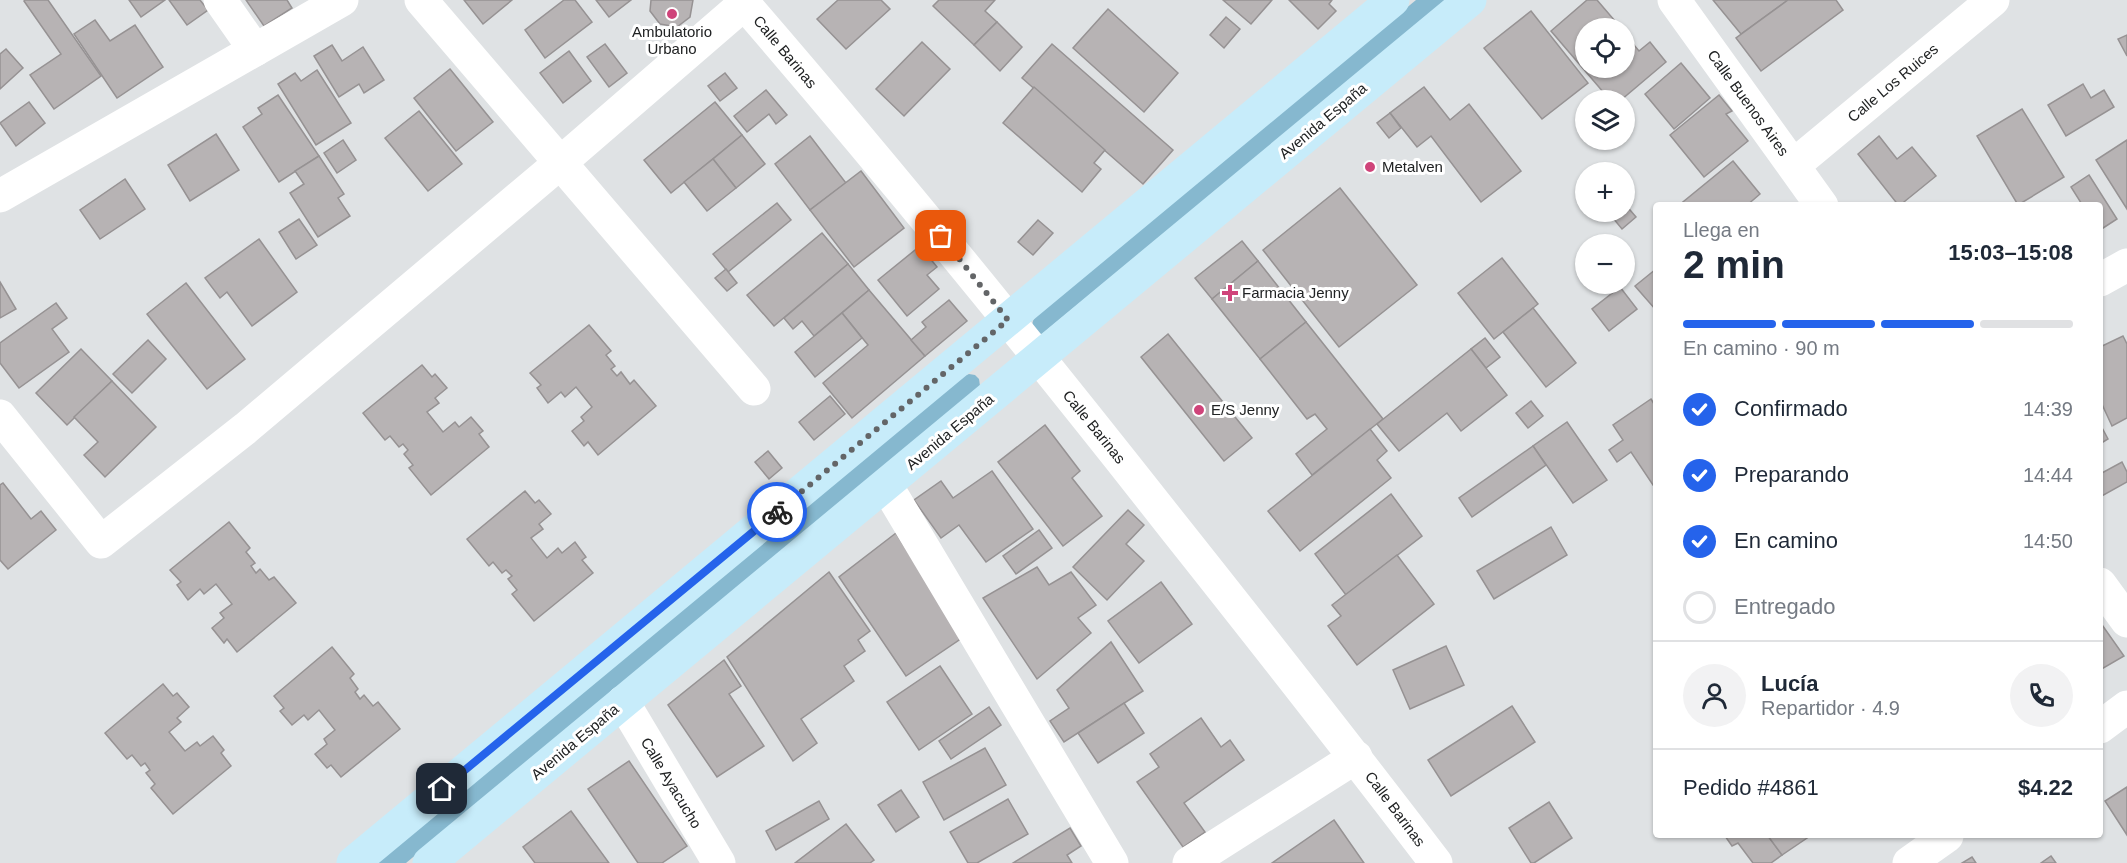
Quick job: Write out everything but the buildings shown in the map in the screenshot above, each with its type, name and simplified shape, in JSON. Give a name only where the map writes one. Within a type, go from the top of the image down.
[{"type":"main road","points":[[353,863],[1393,0]]},
{"type":"main road","name":"Avenida España","points":[[429,863],[1470,0]]},
{"type":"street","points":[[219,0],[255,50]]},
{"type":"street","points":[[0,196],[342,0]]},
{"type":"street","points":[[421,0],[754,389]]},
{"type":"street","name":"Calle Buenos Aires","points":[[1674,0],[1819,202]]},
{"type":"street","name":"Calle Los Ruices","points":[[1794,165],[1993,0]]},
{"type":"street","points":[[0,416],[100,542],[246,428],[560,163],[742,2]]},
{"type":"street","name":"Calle Barinas","points":[[742,2],[914,202],[1356,758],[1436,863]]},
{"type":"street","points":[[2103,278],[2127,265]]},
{"type":"street","points":[[886,485],[1112,863]]},
{"type":"street","points":[[2103,588],[2127,621]]},
{"type":"street","name":"Calle Ayacucho","points":[[623,702],[718,863]]},
{"type":"street","points":[[2103,725],[2127,707]]},
{"type":"street","points":[[1189,863],[1356,758]]},
{"type":"street","points":[[1909,863],[1944,838]]},
{"type":"shaded area","points":[[1416,0],[1447,0],[1042,334],[1036,333],[1032,325],[1035,317]]},
{"type":"shaded area","points":[[969,374],[979,379],[980,386],[977,390],[406,863],[375,863],[964,376]]},
{"type":"way so far","points":[[777,512],[1008,320],[941,236]]},
{"type":"place","name":"Ambulatorio Urbano","points":[[672,14]]},
{"type":"place","name":"Metalven","points":[[1370,167]]},
{"type":"place","name":"Farmacia Jenny","points":[[1230,293]]},
{"type":"place","name":"E/S Jenny","points":[[1199,410]]},
{"type":"route","points":[[442,789],[777,512]]}]
